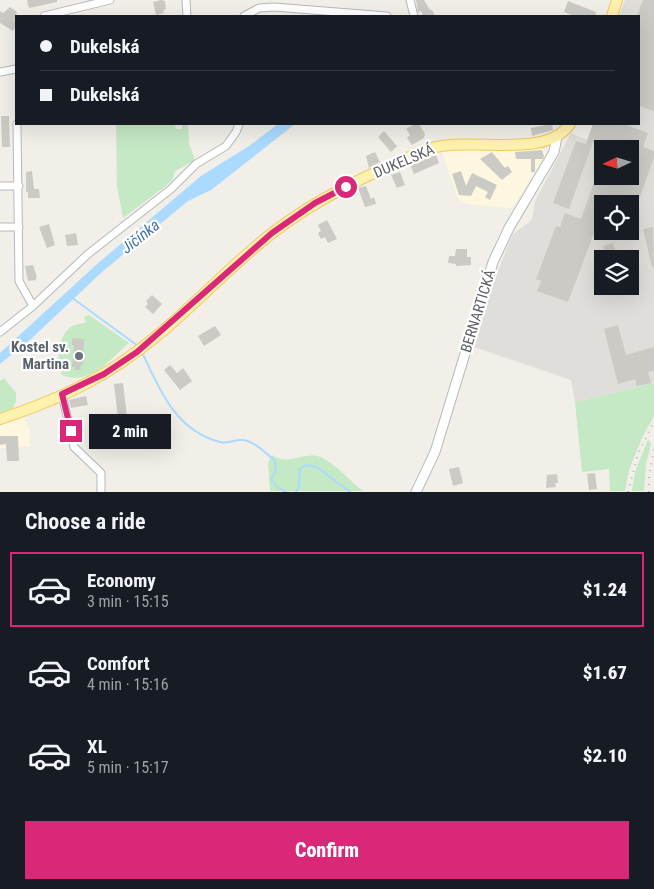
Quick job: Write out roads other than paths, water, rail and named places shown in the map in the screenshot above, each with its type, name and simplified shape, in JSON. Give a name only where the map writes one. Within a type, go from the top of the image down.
[{"type":"main road","points":[[612,15],[617,0]]},
{"type":"main road","name":"DUKELSKÁ","points":[[0,419],[62,394],[104,374],[137,352],[272,233],[315,203],[433,147],[459,144],[539,144],[557,137],[569,125]]},
{"type":"street","points":[[48,15],[110,0]]},
{"type":"street","points":[[186,0],[187,15]]},
{"type":"street","points":[[410,0],[414,15]]},
{"type":"street","points":[[246,15],[260,8],[274,7],[355,15]]},
{"type":"street","points":[[0,72],[15,69]]},
{"type":"street","points":[[18,125],[19,281],[33,306]]},
{"type":"street","points":[[0,332],[33,306],[88,254],[171,189],[196,164],[226,146],[239,125]]},
{"type":"street","name":"BERNARTICKÁ","points":[[416,492],[435,452],[493,262],[509,228],[554,152],[557,137]]},
{"type":"street","points":[[0,186],[19,186]]},
{"type":"street","points":[[0,227],[19,227]]},
{"type":"street","points":[[62,394],[74,447],[101,474],[101,492]]},
{"type":"water","name":"Jičínka","points":[[277,125],[294,125],[211,190],[188,201],[102,272],[31,339],[0,364],[0,353],[96,265],[201,176],[249,146]]},
{"type":"waterway","points":[[71,297],[138,346]]},
{"type":"waterway","points":[[142,352],[163,394],[180,418],[205,436],[220,442],[243,440],[256,445],[275,461],[276,471],[271,479],[277,487],[286,492]]},
{"type":"waterway","points":[[296,492],[299,486],[300,469],[306,465],[317,467],[350,492]]},
{"type":"railway","points":[[628,492],[638,454],[654,421]]},
{"type":"railway","points":[[649,492],[649,476],[654,449]]},
{"type":"place","name":"Kostel sv. Martina","points":[[79,356]]}]
